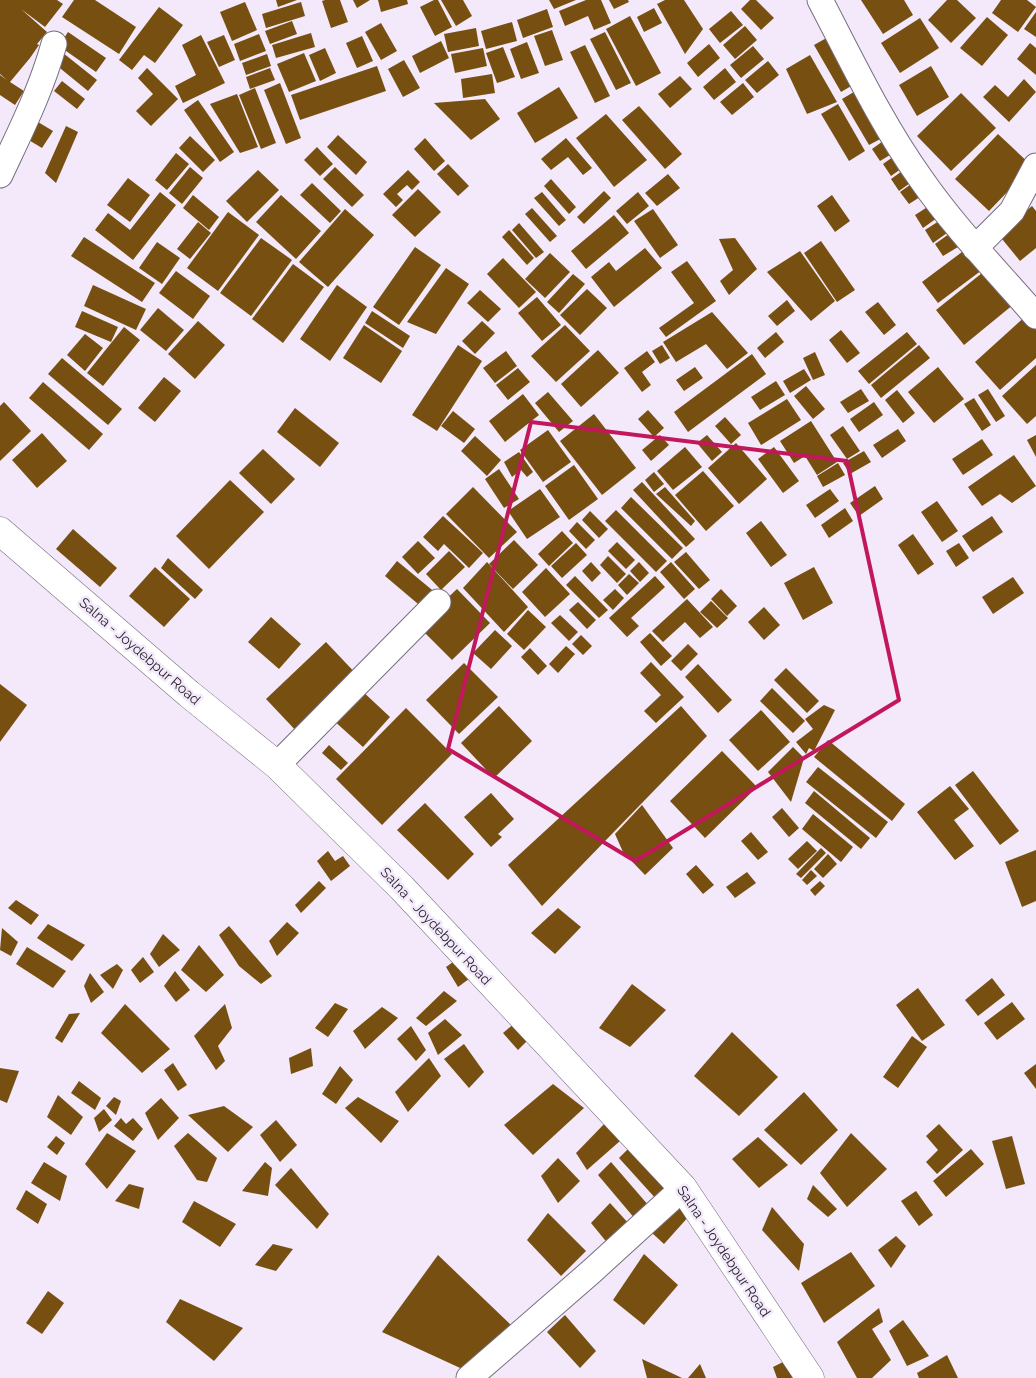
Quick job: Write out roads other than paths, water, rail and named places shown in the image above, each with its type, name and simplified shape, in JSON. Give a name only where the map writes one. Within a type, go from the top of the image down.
[{"type":"main road","name":"Salna - Joydebpur Road","points":[[0,531],[189,694],[277,765],[402,888],[683,1188],[810,1378]]},
{"type":"street","points":[[820,0],[885,123],[920,179],[975,248],[1036,316]]},
{"type":"street","points":[[0,175],[28,119],[54,44]]},
{"type":"street","points":[[975,248],[1012,211],[1036,166]]},
{"type":"street","points":[[277,765],[438,602]]},
{"type":"street","points":[[469,1378],[592,1271],[683,1188]]}]
